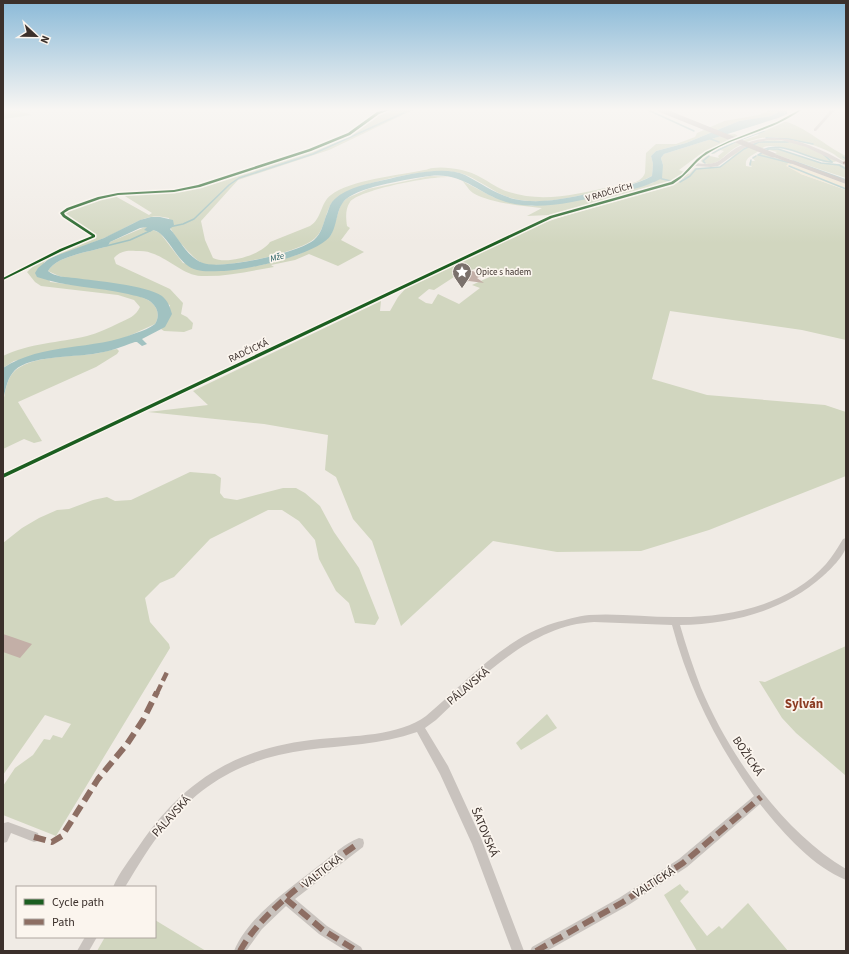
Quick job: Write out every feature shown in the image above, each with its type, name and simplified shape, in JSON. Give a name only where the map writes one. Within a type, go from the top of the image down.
[{"type":"main road","points":[[772,155],[846,182]]},
{"type":"street","points":[[3,279],[61,250],[94,236],[64,216],[62,213],[68,209],[99,198],[118,194],[174,190],[205,184],[296,155]]},
{"type":"street","name":"V RADČICÍCH","points":[[501,240],[552,217],[672,183],[684,177],[704,155]]},
{"type":"street","points":[[694,164],[706,166],[719,165],[732,155]]},
{"type":"street","points":[[826,155],[846,165]]},
{"type":"street","name":"RADČICKÁ","points":[[3,476],[501,240]]},
{"type":"street","name":"PÁLAVSKÁ","points":[[120,886],[162,822],[181,803],[202,784],[224,770],[250,757],[274,750],[390,736],[419,726],[511,650],[542,631],[588,619],[695,621],[736,616],[784,600],[809,585],[828,568],[846,541]]},
{"type":"street","name":"BOŽICKÁ","points":[[675,621],[687,665],[703,705],[732,756],[786,827],[819,857],[846,875]]},
{"type":"street","name":"ŠATOVSKÁ","points":[[419,726],[444,770],[477,842],[518,951]]},
{"type":"street","name":"VALTICKÁ","points":[[536,951],[623,902],[683,863],[761,796]]},
{"type":"street","points":[[3,838],[8,827],[34,837]]},
{"type":"street","name":"VALTICKÁ","points":[[240,951],[246,939],[261,920],[359,842]]},
{"type":"street","points":[[286,899],[324,930],[357,951]]},
{"type":"street","points":[[84,951],[90,938]]},
{"type":"green space","points":[[295,155],[315,155],[238,180],[201,221],[205,240],[213,258],[227,260],[252,255],[266,247],[270,242],[310,226],[317,219],[327,198],[339,190],[362,182],[432,168],[444,168],[470,172],[501,189],[522,195],[547,197],[573,195],[630,184],[639,180],[645,173],[646,155],[652,155],[651,156],[653,164],[652,176],[646,179],[627,185],[556,200],[533,201],[511,198],[504,196],[460,173],[437,171],[424,172],[372,183],[350,191],[333,201],[318,235],[306,244],[293,250],[260,259],[227,264],[214,265],[200,262],[176,238],[171,228],[169,218],[151,217],[133,223],[110,235],[44,262],[50,282],[118,291],[132,294],[151,302],[158,312],[155,324],[120,340],[14,361],[3,368],[3,356],[23,348],[87,336],[107,329],[129,319],[140,307],[134,300],[118,295],[41,286],[35,282],[27,272],[42,258],[55,250],[94,235],[64,212],[106,197],[115,196],[149,215],[152,213],[120,193],[193,187]]},
{"type":"green space","points":[[664,155],[700,155],[679,170],[689,174],[695,168],[719,167],[725,164],[734,155],[753,155],[748,158],[746,164],[746,166],[752,167],[749,164],[750,161],[755,161],[752,157],[759,155],[767,155],[787,162],[801,174],[846,190],[846,340],[802,330],[670,311],[652,379],[707,395],[825,405],[846,412],[846,476],[709,530],[641,551],[557,552],[493,541],[401,626],[372,541],[353,519],[336,477],[325,470],[328,435],[264,424],[148,412],[208,405],[193,391],[381,301],[380,311],[390,311],[398,297],[406,288],[540,224],[670,186],[685,178],[550,215],[527,216],[542,208],[507,204],[480,196],[473,193],[462,181],[493,197],[532,206],[653,183],[663,165],[661,158]],"holes":[[[474,269],[491,270],[496,274],[472,285],[480,288],[459,304],[438,294],[432,304],[426,303],[418,298],[429,289],[434,290],[454,277]]]},
{"type":"green space","points":[[706,155],[719,158],[718,156],[726,155],[712,164],[703,163],[701,161]]},
{"type":"green space","points":[[776,155],[796,155],[822,163],[840,164],[846,167],[846,178]]},
{"type":"green space","points":[[804,155],[823,155],[837,161],[831,163]]},
{"type":"green space","points":[[834,155],[846,156],[846,161]]},
{"type":"green space","points":[[430,176],[455,177],[457,178],[449,177],[420,180],[385,187],[357,197],[350,202],[347,208],[346,217],[347,226],[350,228],[341,240],[364,252],[338,266],[309,254],[295,260],[271,265],[274,267],[229,275],[201,276],[188,273],[157,255],[148,252],[127,251],[121,252],[116,256],[114,258],[116,264],[170,289],[183,303],[181,314],[193,323],[192,329],[184,332],[164,331],[161,329],[167,322],[170,305],[59,276],[48,271],[59,261],[108,246],[110,242],[145,227],[148,227],[150,232],[153,230],[160,233],[183,263],[222,271],[262,265],[300,254],[331,235],[341,204],[347,198],[368,189]]},
{"type":"green space","points":[[117,349],[119,351],[117,354],[96,367],[18,402],[42,441],[34,443],[24,439],[3,449],[3,403],[10,377],[16,370],[25,365],[48,358],[93,354]]},
{"type":"green space","points":[[190,472],[215,474],[221,478],[220,493],[224,498],[237,500],[283,488],[296,488],[305,493],[320,506],[334,532],[359,568],[379,618],[375,625],[355,623],[349,603],[336,591],[319,559],[315,540],[299,521],[282,510],[268,510],[210,539],[174,577],[160,583],[145,598],[150,622],[169,644],[170,648],[56,836],[3,815],[3,786],[15,768],[33,755],[44,739],[50,740],[53,735],[62,738],[71,724],[45,715],[3,775],[3,543],[22,528],[57,510],[69,509],[93,500],[107,497],[115,501],[131,500]]},
{"type":"green space","points":[[846,646],[846,802],[845,775],[796,733],[782,718],[759,681],[765,682]]},
{"type":"green space","points":[[547,714],[557,728],[521,750],[516,743]]},
{"type":"green space","points":[[680,884],[686,891],[687,890],[689,892],[680,901],[707,936],[719,926],[722,929],[748,903],[788,951],[697,951],[664,895]]},
{"type":"green space","points":[[156,921],[206,951],[97,951],[104,938],[156,938]]},
{"type":"sand","points":[[787,162],[846,184],[846,190],[801,174],[786,166],[788,164]]},
{"type":"water","name":"Mže","points":[[652,155],[664,155],[661,158],[663,165],[662,178],[635,189],[568,203],[543,206],[518,205],[506,202],[487,194],[470,184],[452,177],[430,176],[374,187],[353,194],[346,199],[340,207],[331,235],[312,249],[262,265],[232,270],[206,271],[197,270],[190,267],[178,256],[159,232],[144,230],[147,227],[140,228],[110,242],[108,246],[59,261],[48,271],[61,276],[133,286],[154,292],[164,298],[172,314],[165,327],[142,339],[147,344],[142,346],[135,342],[99,353],[52,358],[22,365],[10,376],[3,399],[3,368],[18,360],[51,350],[120,339],[155,324],[158,315],[157,309],[146,299],[117,292],[48,280],[37,277],[35,273],[38,268],[50,258],[104,238],[140,220],[151,217],[160,217],[173,220],[174,225],[170,229],[189,253],[198,261],[213,265],[242,262],[277,255],[293,250],[314,240],[323,226],[332,202],[343,193],[363,185],[425,172],[447,171],[465,175],[507,197],[525,201],[547,201],[568,198],[640,182],[652,176],[653,164],[651,156]]},
{"type":"building","points":[[473,271],[481,276],[477,278],[484,283],[466,282],[457,277]]},
{"type":"building","points":[[3,634],[32,644],[20,658],[3,652]]},
{"type":"waterway","points":[[169,227],[183,224],[194,219],[229,185],[239,178],[311,155]]},
{"type":"waterway","points":[[680,182],[690,176],[696,169],[720,167],[737,155]]},
{"type":"waterway","points":[[759,155],[791,163]]},
{"type":"waterway","points":[[795,155],[821,163],[839,165],[846,169]]},
{"type":"waterway","points":[[805,155],[823,161],[832,162],[824,155]]},
{"type":"waterway","points":[[705,163],[703,161],[709,156]]},
{"type":"waterway","points":[[750,165],[751,160]]},
{"type":"waterway","points":[[793,161],[846,180]]},
{"type":"waterway","points":[[789,166],[846,189]]},
{"type":"waterway","points":[[658,178],[671,181]]},
{"type":"waterway","points":[[106,246],[130,240],[152,230]]},
{"type":"marked path","points":[[34,837],[52,842],[62,836],[98,779],[127,744],[143,720],[168,670]]},
{"type":"marked path","points":[[536,951],[623,902],[683,863],[761,797]]},
{"type":"marked path","points":[[240,951],[251,933],[272,911],[359,843]]},
{"type":"marked path","points":[[286,899],[323,930],[357,951]]},
{"type":"cycle path","points":[[3,279],[61,250],[94,236],[64,216],[62,213],[68,209],[99,198],[118,194],[174,191],[199,186],[296,155]]},
{"type":"cycle path","points":[[3,476],[551,217],[672,183],[683,176],[704,155]]},
{"type":"place","name":"Opice s hadem","points":[[462,289]]},
{"type":"district","name":"Sylván","points":[[804,703]]}]
